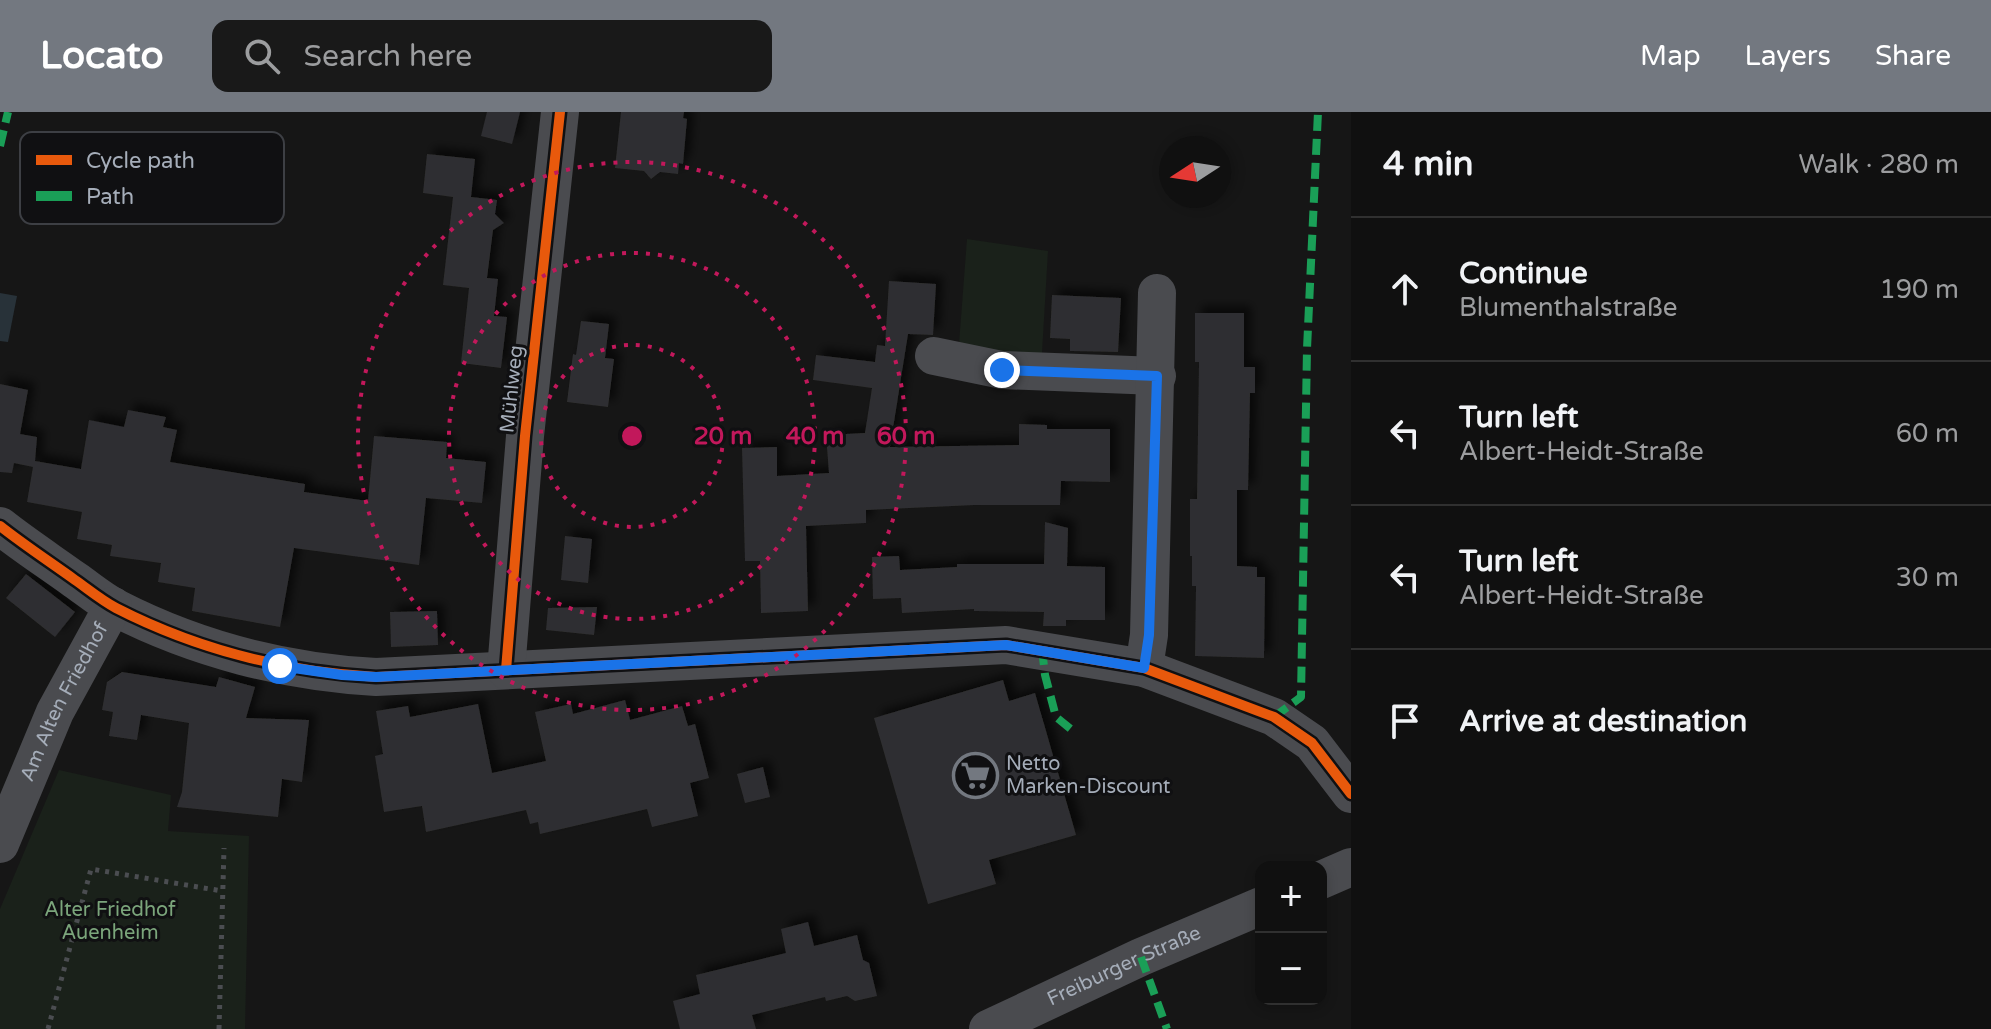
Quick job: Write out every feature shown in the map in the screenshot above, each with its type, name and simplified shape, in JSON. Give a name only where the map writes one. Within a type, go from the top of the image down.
[{"type":"street","name":"Mühlweg","points":[[506,670],[525,436],[560,112]]},
{"type":"street","points":[[1144,668],[1149,635],[1157,293]]},
{"type":"street","points":[[934,356],[1002,370],[1157,376]]},
{"type":"street","points":[[0,526],[113,606],[158,627],[240,656],[280,666],[342,675],[376,677],[1006,645],[1144,668],[1274,717],[1312,743],[1351,794]]},
{"type":"street","name":"Am Alten Friedhof","points":[[0,844],[55,712],[113,606]]},
{"type":"street","points":[[1327,877],[1351,867]]},
{"type":"street","name":"Freiburger Straße","points":[[988,1029],[1141,957],[1255,909]]},
{"type":"path","points":[[219,1029],[224,848]]},
{"type":"path","points":[[48,1029],[91,869],[222,891]]},
{"type":"green space","points":[[967,239],[1048,251],[1041,370],[958,357]]},
{"type":"green space","name":"Alter Friedhof Auenheim","points":[[59,770],[171,795],[168,831],[249,836],[245,1029],[0,1029],[0,909]]},
{"type":"shaded area","points":[[0,293],[17,296],[8,342],[0,341]]},
{"type":"building","points":[[487,112],[520,112],[512,144],[481,136]]},
{"type":"building","points":[[621,112],[684,112],[683,118],[687,119],[683,164],[679,163],[678,174],[660,172],[651,179],[644,171],[615,168]]},
{"type":"building","points":[[427,154],[475,159],[471,197],[497,200],[495,214],[504,223],[493,230],[487,278],[498,279],[494,316],[507,317],[501,368],[461,363],[469,288],[443,285],[453,197],[423,193]]},
{"type":"building","points":[[889,281],[936,284],[933,335],[908,334],[890,447],[1019,445],[1019,424],[1047,425],[1047,429],[1110,429],[1110,482],[1061,481],[1060,505],[866,510],[866,523],[806,526],[808,611],[761,613],[760,561],[745,561],[742,448],[777,447],[777,476],[829,473],[826,435],[865,433],[872,388],[813,380],[816,355],[875,362],[877,345],[885,346]]},
{"type":"building","points":[[1052,295],[1121,298],[1118,352],[1070,351],[1070,339],[1050,338]]},
{"type":"building","points":[[1195,313],[1244,313],[1244,367],[1255,367],[1255,393],[1250,393],[1248,490],[1237,490],[1237,566],[1257,567],[1257,577],[1265,577],[1264,658],[1195,656],[1196,586],[1192,586],[1190,499],[1197,499],[1199,362],[1195,362]]},
{"type":"building","points":[[581,321],[609,324],[605,358],[614,359],[608,407],[567,402]]},
{"type":"building","points":[[0,384],[28,390],[20,434],[37,437],[35,461],[81,469],[89,420],[124,427],[128,410],[166,417],[163,427],[177,430],[170,462],[305,484],[304,492],[368,501],[374,436],[447,442],[446,458],[486,462],[482,503],[426,498],[419,565],[294,548],[280,627],[192,611],[195,588],[158,582],[161,563],[110,556],[112,545],[77,539],[82,512],[27,502],[33,467],[14,463],[12,473],[0,472]]},
{"type":"building","points":[[1045,522],[1068,528],[1067,566],[1105,567],[1105,620],[1066,620],[1066,626],[1043,626],[1044,612],[974,609],[902,613],[901,598],[873,599],[872,557],[899,556],[900,570],[957,567],[957,564],[1044,564]]},
{"type":"building","points":[[565,536],[592,539],[588,583],[561,580]]},
{"type":"building","points":[[26,574],[75,612],[55,637],[6,598]]},
{"type":"building","points":[[597,607],[594,635],[546,630],[548,608]]},
{"type":"building","points":[[437,611],[438,645],[391,647],[390,612]]},
{"type":"building","points":[[122,672],[216,687],[219,677],[255,687],[246,718],[309,720],[302,782],[282,779],[278,817],[177,807],[182,792],[189,723],[141,715],[137,740],[109,736],[113,712],[102,710],[107,682]]},
{"type":"building","name":"Netto Marken-Discount","points":[[1003,680],[1009,701],[1035,693],[1076,835],[989,860],[996,884],[928,904],[874,718]]},
{"type":"building","points":[[625,700],[630,720],[682,706],[688,726],[695,724],[709,778],[690,783],[698,816],[652,827],[647,809],[540,834],[538,822],[530,824],[526,810],[426,832],[422,806],[384,812],[375,756],[383,754],[376,711],[408,706],[410,717],[478,704],[492,773],[546,761],[535,712],[571,704],[573,714]]},
{"type":"building","points":[[763,767],[770,797],[745,803],[737,774]]},
{"type":"building","points":[[808,922],[814,946],[857,935],[863,960],[869,963],[877,996],[855,1001],[847,996],[826,1001],[825,997],[752,1015],[756,1029],[680,1029],[673,1001],[700,994],[696,975],[786,953],[781,929]]},
{"type":"marked path","points":[[0,146],[8,112]]},
{"type":"marked path","points":[[1274,717],[1301,697],[1307,349],[1318,112]]},
{"type":"marked path","points":[[1042,649],[1056,717],[1072,730]]},
{"type":"marked path","points":[[1141,957],[1167,1029]]},
{"type":"cycle path","points":[[506,670],[525,436],[560,112]]},
{"type":"cycle path","points":[[0,526],[105,602],[146,623],[210,647],[309,670],[376,677],[1006,645],[1144,668],[1274,717],[1312,743],[1351,794]]},
{"type":"place","name":"Netto Marken-Discount","points":[[975,776]]},
{"type":"route","points":[[280,666],[376,677],[1006,645],[1144,668],[1149,635],[1157,376],[1002,370]]}]
